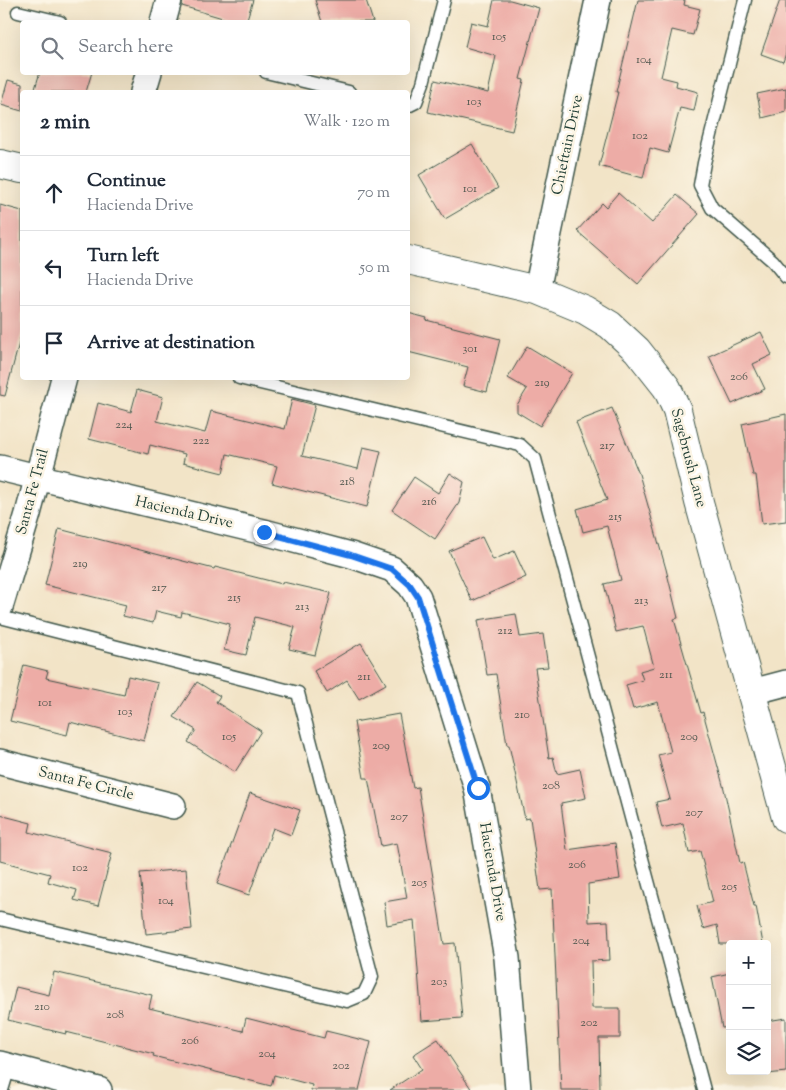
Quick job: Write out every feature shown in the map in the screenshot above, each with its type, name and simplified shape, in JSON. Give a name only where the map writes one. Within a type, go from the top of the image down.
[{"type":"street","points":[[164,20],[169,0]]},
{"type":"street","name":"Chieftain Drive","points":[[537,290],[598,0]]},
{"type":"street","points":[[144,90],[148,75]]},
{"type":"street","points":[[0,164],[20,169]]},
{"type":"street","name":"Sagebrush Lane","points":[[410,260],[537,290],[585,310],[610,325],[636,350],[667,388],[677,410],[699,502],[786,818]]},
{"type":"street","name":"Santa Fe Trail","points":[[0,607],[63,380]]},
{"type":"street","name":"Hacienda Drive","points":[[0,468],[351,555],[392,569],[410,585],[418,597],[478,788],[507,958],[518,1090]]},
{"type":"street","points":[[752,692],[786,683]]},
{"type":"street","name":"Santa Fe Circle","points":[[0,762],[173,806]]},
{"type":"street","points":[[4,1065],[99,1090]]},
{"type":"lane","points":[[410,105],[416,102],[423,83],[444,0]]},
{"type":"lane","points":[[745,0],[700,185],[712,208],[772,261],[786,277]]},
{"type":"lane","points":[[18,12],[52,20]]},
{"type":"lane","points":[[278,75],[341,90]]},
{"type":"lane","points":[[247,380],[520,446],[535,459],[704,1090]]},
{"type":"lane","points":[[0,617],[298,693],[372,977],[364,994],[348,1001],[0,919]]},
{"type":"lane","points":[[2,1090],[4,1065]]},
{"type":"building","points":[[183,0],[253,0],[247,20],[229,20],[182,6]]},
{"type":"building","points":[[315,0],[366,0],[372,20],[321,20]]},
{"type":"building","points":[[494,0],[510,0],[539,8],[520,79],[524,80],[512,131],[428,112],[435,80],[488,93],[496,56],[465,47],[471,22],[488,26]]},
{"type":"building","points":[[638,0],[685,0],[684,5],[700,9],[693,35],[672,30],[661,77],[677,81],[676,86],[698,92],[694,111],[680,108],[668,153],[650,148],[643,178],[599,166],[618,92],[616,92]]},
{"type":"building","points":[[780,0],[786,0],[786,53],[783,62],[761,54]]},
{"type":"building","points":[[39,75],[91,75],[87,90],[35,90]]},
{"type":"building","points":[[8,80],[22,84],[22,90],[20,90],[20,110],[1,105]]},
{"type":"building","points":[[786,88],[786,112],[762,118],[757,94]]},
{"type":"building","points":[[472,144],[498,188],[445,219],[419,175]]},
{"type":"building","points":[[618,193],[652,223],[677,195],[699,214],[638,284],[577,231],[602,203],[606,207]]},
{"type":"building","points":[[0,205],[20,210],[20,340],[5,396],[0,395]]},
{"type":"building","points":[[410,314],[427,318],[426,320],[500,339],[487,392],[463,386],[468,367],[410,352]]},
{"type":"building","points":[[761,332],[772,355],[753,364],[765,389],[732,404],[709,356]]},
{"type":"building","points":[[527,346],[572,373],[540,426],[517,412],[517,405],[527,389],[508,378]]},
{"type":"building","points":[[137,390],[163,397],[157,421],[205,433],[211,411],[285,429],[292,399],[315,405],[302,456],[358,469],[363,447],[381,451],[367,507],[272,483],[277,466],[227,454],[223,473],[183,463],[185,454],[150,445],[148,454],[89,439],[98,403],[131,412]]},
{"type":"building","points":[[612,408],[639,474],[678,618],[674,619],[701,713],[703,712],[724,789],[740,863],[743,862],[754,906],[756,906],[762,940],[726,940],[726,944],[720,944],[717,925],[703,929],[697,906],[713,902],[700,851],[689,853],[683,823],[662,828],[656,802],[670,799],[658,755],[671,752],[658,702],[633,709],[626,685],[643,680],[640,671],[654,667],[643,626],[616,632],[604,584],[621,580],[607,526],[583,532],[577,509],[607,500],[576,422]]},
{"type":"building","points":[[786,414],[786,521],[762,524],[756,475],[753,475],[742,424]]},
{"type":"building","points":[[450,473],[464,482],[459,503],[435,539],[392,510],[414,477],[438,493]]},
{"type":"building","points":[[59,529],[214,569],[215,567],[282,584],[283,582],[331,593],[315,655],[289,649],[295,627],[255,617],[246,655],[224,650],[230,624],[182,612],[181,617],[156,611],[153,623],[123,616],[126,605],[45,585]]},
{"type":"building","points":[[482,537],[493,560],[514,551],[526,577],[472,601],[449,551]]},
{"type":"building","points":[[516,614],[520,637],[543,634],[548,667],[535,668],[549,758],[553,757],[557,774],[580,769],[586,798],[561,803],[567,850],[615,843],[620,879],[588,884],[589,922],[608,921],[610,960],[591,961],[592,1008],[620,1008],[620,1038],[599,1038],[600,1090],[561,1090],[552,889],[540,890],[530,818],[525,819],[509,745],[507,745],[496,674],[487,675],[478,620]]},
{"type":"building","points":[[361,643],[386,684],[359,699],[347,680],[327,693],[314,671]]},
{"type":"building","points":[[24,665],[48,671],[46,678],[124,695],[128,676],[158,683],[144,741],[70,722],[67,735],[10,721]]},
{"type":"building","points":[[197,682],[220,696],[216,702],[261,731],[235,772],[188,742],[196,730],[174,717]]},
{"type":"building","points":[[399,714],[413,788],[418,787],[444,944],[455,943],[462,1018],[422,1021],[414,920],[387,925],[384,902],[407,898],[397,843],[381,846],[368,778],[364,778],[354,722]]},
{"type":"building","points":[[250,793],[300,810],[291,835],[273,828],[249,895],[217,884]]},
{"type":"building","points":[[0,815],[31,823],[29,832],[112,853],[98,906],[74,900],[77,890],[48,882],[50,874],[0,861]]},
{"type":"building","points":[[186,869],[192,929],[146,934],[140,873]]},
{"type":"building","points":[[54,972],[152,995],[149,1008],[243,1031],[246,1018],[324,1038],[326,1031],[371,1042],[359,1090],[311,1090],[312,1085],[274,1075],[271,1086],[153,1056],[154,1054],[8,1020],[16,987],[49,995]]},
{"type":"building","points":[[726,974],[726,1028],[722,1028],[712,977]]},
{"type":"building","points":[[786,1018],[786,1072],[771,1074],[771,1020]]},
{"type":"building","points":[[438,1039],[472,1090],[390,1090],[422,1069],[413,1055]]},
{"type":"route","points":[[264,532],[351,555],[392,569],[410,585],[418,597],[478,788]]}]
